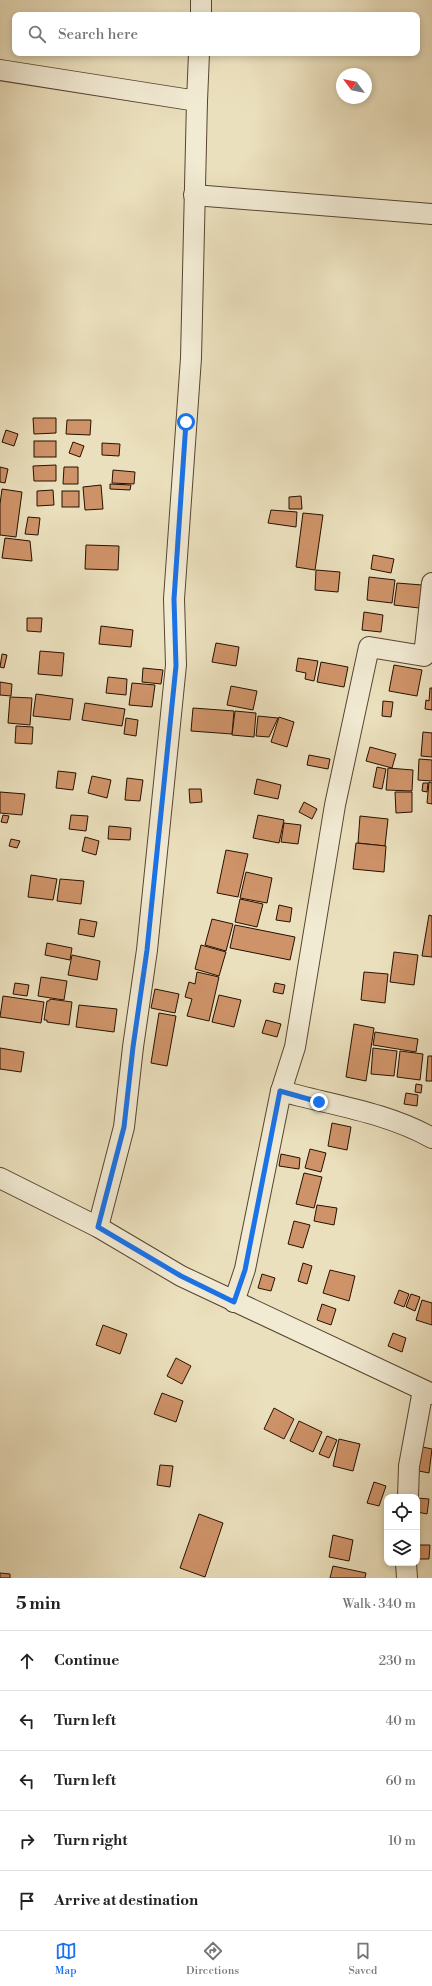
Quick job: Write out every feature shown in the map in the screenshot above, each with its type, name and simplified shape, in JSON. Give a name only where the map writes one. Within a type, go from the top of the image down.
[{"type":"street","points":[[201,0],[201,12]]},
{"type":"street","points":[[98,1227],[124,1127],[133,1047],[147,950],[176,666],[174,599],[192,358],[194,195],[199,56]]},
{"type":"street","points":[[0,70],[197,101]]},
{"type":"street","points":[[194,195],[432,214]]},
{"type":"street","points":[[234,1302],[245,1270],[280,1091],[295,1047],[335,805],[369,647],[424,656],[432,583]]},
{"type":"street","points":[[280,1091],[361,1111],[415,1129],[432,1138]]},
{"type":"street","points":[[0,1178],[98,1227],[181,1276],[427,1392],[410,1466],[408,1494]]},
{"type":"street","points":[[406,1566],[407,1578]]},
{"type":"building","points":[[33,418],[56,418],[56,433],[34,434]]},
{"type":"building","points":[[67,420],[91,420],[90,435],[66,434]]},
{"type":"building","points":[[6,430],[18,434],[14,446],[2,442]]},
{"type":"building","points":[[34,441],[56,441],[56,457],[34,457]]},
{"type":"building","points":[[73,442],[84,446],[80,457],[69,453]]},
{"type":"building","points":[[102,443],[120,444],[119,456],[102,455]]},
{"type":"building","points":[[56,465],[56,481],[34,481],[33,466]]},
{"type":"building","points":[[0,467],[8,469],[5,483],[0,482]]},
{"type":"building","points":[[64,467],[78,467],[78,484],[63,484]]},
{"type":"building","points":[[113,470],[135,472],[134,484],[112,483]]},
{"type":"building","points":[[110,484],[131,485],[130,490],[110,489]]},
{"type":"building","points":[[101,485],[103,509],[85,510],[83,487]]},
{"type":"building","points":[[2,489],[22,492],[16,537],[0,535],[0,504]]},
{"type":"building","points":[[53,490],[54,505],[37,506],[37,491]]},
{"type":"building","points":[[62,491],[79,491],[79,507],[62,507]]},
{"type":"building","points":[[301,496],[302,509],[289,509],[289,497]]},
{"type":"building","points":[[271,510],[297,512],[296,527],[268,523]]},
{"type":"building","points":[[303,513],[323,515],[315,570],[296,567]]},
{"type":"building","points":[[28,517],[40,518],[38,535],[25,534]]},
{"type":"building","points":[[5,538],[30,541],[32,561],[2,558]]},
{"type":"building","points":[[86,545],[119,546],[118,570],[85,569]]},
{"type":"building","points":[[373,555],[394,559],[391,573],[371,569]]},
{"type":"building","points":[[316,570],[340,572],[338,592],[315,590]]},
{"type":"building","points":[[369,577],[395,580],[392,603],[367,600]]},
{"type":"building","points":[[397,583],[422,585],[419,608],[394,605]]},
{"type":"building","points":[[364,612],[383,615],[381,632],[362,630]]},
{"type":"building","points":[[27,618],[42,618],[41,632],[27,631]]},
{"type":"building","points":[[101,626],[133,630],[131,647],[99,644]]},
{"type":"building","points":[[216,643],[239,647],[236,666],[212,662]]},
{"type":"building","points":[[40,651],[64,653],[62,676],[38,674]]},
{"type":"building","points":[[2,654],[7,655],[4,668],[0,667]]},
{"type":"building","points":[[298,658],[318,661],[314,681],[305,679],[306,673],[296,671]]},
{"type":"building","points":[[321,662],[348,667],[344,687],[317,682]]},
{"type":"building","points":[[394,665],[422,670],[417,696],[389,691]]},
{"type":"building","points":[[143,668],[163,670],[161,684],[142,682]]},
{"type":"building","points":[[108,677],[127,679],[126,695],[106,693]]},
{"type":"building","points":[[0,682],[12,684],[11,696],[0,695]]},
{"type":"building","points":[[132,683],[155,685],[152,707],[129,705]]},
{"type":"building","points":[[231,686],[257,691],[253,710],[227,705]]},
{"type":"building","points":[[430,688],[432,688],[432,710],[425,709],[426,700],[429,701]]},
{"type":"building","points":[[36,694],[73,699],[70,720],[33,716]]},
{"type":"building","points":[[10,697],[32,698],[30,725],[8,723]]},
{"type":"building","points":[[383,701],[393,702],[391,717],[382,716]]},
{"type":"building","points":[[85,703],[125,709],[122,726],[82,720]]},
{"type":"building","points":[[193,708],[234,711],[232,734],[191,731]]},
{"type":"building","points":[[235,711],[256,713],[254,737],[232,735]]},
{"type":"building","points":[[258,716],[278,718],[269,737],[256,736]]},
{"type":"building","points":[[279,717],[294,722],[287,747],[271,742]]},
{"type":"building","points":[[126,718],[138,720],[136,736],[124,734]]},
{"type":"building","points":[[16,726],[33,727],[32,744],[15,743]]},
{"type":"building","points":[[423,732],[432,733],[432,757],[421,756]]},
{"type":"building","points":[[370,747],[396,754],[392,768],[366,761]]},
{"type":"building","points":[[309,755],[330,759],[328,769],[307,765]]},
{"type":"building","points":[[419,759],[432,760],[432,781],[418,780]]},
{"type":"building","points":[[377,767],[386,769],[382,789],[373,787]]},
{"type":"building","points":[[388,768],[413,770],[412,791],[386,790]]},
{"type":"building","points":[[58,771],[76,773],[73,790],[56,788]]},
{"type":"building","points":[[92,776],[111,780],[107,798],[88,793]]},
{"type":"building","points":[[127,778],[143,780],[140,801],[125,800]]},
{"type":"building","points":[[257,779],[281,785],[278,799],[254,794]]},
{"type":"building","points":[[429,782],[432,783],[432,804],[427,803]]},
{"type":"building","points":[[423,783],[428,783],[427,792],[422,791]]},
{"type":"building","points":[[189,789],[201,789],[202,802],[190,803]]},
{"type":"building","points":[[0,792],[25,794],[22,815],[0,813]]},
{"type":"building","points":[[395,792],[412,792],[412,812],[396,813]]},
{"type":"building","points":[[304,802],[317,809],[312,819],[299,812]]},
{"type":"building","points":[[3,815],[9,816],[7,823],[1,822]]},
{"type":"building","points":[[71,815],[88,816],[86,831],[69,829]]},
{"type":"building","points":[[258,815],[284,820],[279,843],[253,838]]},
{"type":"building","points":[[360,816],[388,819],[385,846],[358,843]]},
{"type":"building","points":[[284,823],[301,825],[298,844],[281,842]]},
{"type":"building","points":[[109,826],[131,828],[130,840],[108,839]]},
{"type":"building","points":[[85,837],[99,841],[96,855],[82,851]]},
{"type":"building","points":[[11,839],[20,841],[17,848],[9,846]]},
{"type":"building","points":[[356,843],[386,846],[384,872],[353,869]]},
{"type":"building","points":[[226,850],[248,854],[238,897],[217,893]]},
{"type":"building","points":[[246,872],[272,878],[267,903],[240,898]]},
{"type":"building","points":[[31,875],[57,879],[53,900],[28,897]]},
{"type":"building","points":[[60,879],[84,881],[81,904],[57,901]]},
{"type":"building","points":[[240,899],[263,904],[257,927],[235,922]]},
{"type":"building","points":[[279,905],[292,908],[290,922],[276,920]]},
{"type":"building","points":[[429,915],[432,916],[432,957],[422,956]]},
{"type":"building","points":[[80,919],[97,922],[94,937],[78,934]]},
{"type":"building","points":[[212,919],[233,924],[226,951],[205,945]]},
{"type":"building","points":[[235,925],[295,937],[290,960],[230,948]]},
{"type":"building","points":[[47,943],[72,948],[70,960],[45,955]]},
{"type":"building","points":[[201,945],[226,952],[219,976],[195,969]]},
{"type":"building","points":[[394,952],[418,955],[414,985],[390,982]]},
{"type":"building","points":[[72,955],[100,961],[97,980],[68,975]]},
{"type":"building","points":[[197,972],[219,977],[209,1021],[187,1016],[192,999],[185,997],[189,982],[195,984]]},
{"type":"building","points":[[364,972],[388,974],[385,1003],[361,1000]]},
{"type":"building","points":[[41,977],[67,981],[64,1000],[38,996]]},
{"type":"building","points":[[15,983],[29,985],[27,996],[13,994]]},
{"type":"building","points":[[275,983],[285,985],[283,994],[273,992]]},
{"type":"building","points":[[155,989],[179,994],[175,1013],[151,1008]]},
{"type":"building","points":[[219,995],[241,1000],[234,1027],[212,1022]]},
{"type":"building","points":[[3,996],[44,1002],[41,1023],[0,1017]]},
{"type":"building","points":[[50,999],[72,1002],[69,1025],[47,1022],[47,1020],[44,1020],[47,1001]]},
{"type":"building","points":[[79,1005],[117,1009],[114,1032],[76,1027]]},
{"type":"building","points":[[159,1013],[176,1016],[167,1066],[151,1063]]},
{"type":"building","points":[[266,1020],[281,1024],[277,1037],[262,1033]]},
{"type":"building","points":[[354,1024],[374,1028],[366,1081],[346,1077]]},
{"type":"building","points":[[375,1032],[418,1039],[416,1052],[373,1045]]},
{"type":"building","points":[[0,1048],[24,1052],[21,1072],[0,1069]]},
{"type":"building","points":[[373,1048],[397,1051],[394,1076],[371,1074]]},
{"type":"building","points":[[400,1051],[423,1054],[420,1080],[397,1077]]},
{"type":"building","points":[[428,1056],[432,1056],[432,1081],[426,1081]]},
{"type":"building","points":[[416,1084],[422,1085],[421,1093],[415,1092]]},
{"type":"building","points":[[406,1093],[418,1095],[417,1106],[404,1104]]},
{"type":"building","points":[[332,1123],[351,1127],[347,1150],[328,1146]]},
{"type":"building","points":[[310,1149],[326,1153],[321,1172],[305,1168]]},
{"type":"building","points":[[281,1154],[300,1158],[299,1169],[279,1166]]},
{"type":"building","points":[[304,1173],[322,1177],[314,1208],[296,1204]]},
{"type":"building","points":[[317,1205],[337,1208],[334,1225],[314,1221]]},
{"type":"building","points":[[294,1221],[310,1225],[303,1248],[288,1244]]},
{"type":"building","points":[[303,1263],[312,1266],[307,1284],[298,1281]]},
{"type":"building","points":[[330,1270],[355,1276],[349,1301],[323,1293]]},
{"type":"building","points":[[262,1274],[275,1278],[271,1291],[258,1288]]},
{"type":"building","points":[[399,1290],[409,1294],[404,1307],[394,1303]]},
{"type":"building","points":[[411,1294],[420,1297],[415,1311],[406,1307]]},
{"type":"building","points":[[422,1300],[432,1303],[432,1325],[416,1320]]},
{"type":"building","points":[[322,1304],[336,1309],[331,1325],[317,1320]]},
{"type":"building","points":[[103,1325],[127,1334],[120,1354],[96,1345]]},
{"type":"building","points":[[393,1333],[406,1338],[402,1352],[388,1346]]},
{"type":"building","points":[[176,1358],[191,1366],[182,1384],[167,1376]]},
{"type":"building","points":[[162,1393],[183,1401],[176,1422],[154,1414]]},
{"type":"building","points":[[274,1408],[294,1419],[284,1439],[264,1429]]},
{"type":"building","points":[[299,1421],[322,1432],[313,1452],[290,1441]]},
{"type":"building","points":[[327,1436],[337,1440],[329,1458],[319,1454]]},
{"type":"building","points":[[339,1439],[360,1444],[353,1471],[333,1466]]},
{"type":"building","points":[[418,1446],[432,1449],[429,1473],[414,1470]]},
{"type":"building","points":[[160,1465],[173,1466],[170,1487],[157,1485]]},
{"type":"building","points":[[374,1482],[386,1486],[379,1506],[367,1503]]},
{"type":"building","points":[[420,1498],[429,1499],[427,1514],[420,1513]]},
{"type":"building","points":[[199,1514],[223,1523],[205,1577],[180,1568]]},
{"type":"building","points":[[333,1535],[353,1540],[349,1561],[329,1557]]},
{"type":"building","points":[[420,1545],[430,1545],[429,1559],[420,1559]]},
{"type":"building","points":[[333,1566],[366,1573],[365,1578],[330,1578]]},
{"type":"building","points":[[0,1573],[10,1574],[10,1578],[0,1578]]},
{"type":"route","points":[[186,422],[174,599],[176,666],[147,950],[133,1047],[124,1127],[98,1227],[181,1276],[234,1302],[245,1270],[280,1091],[319,1102]]}]
